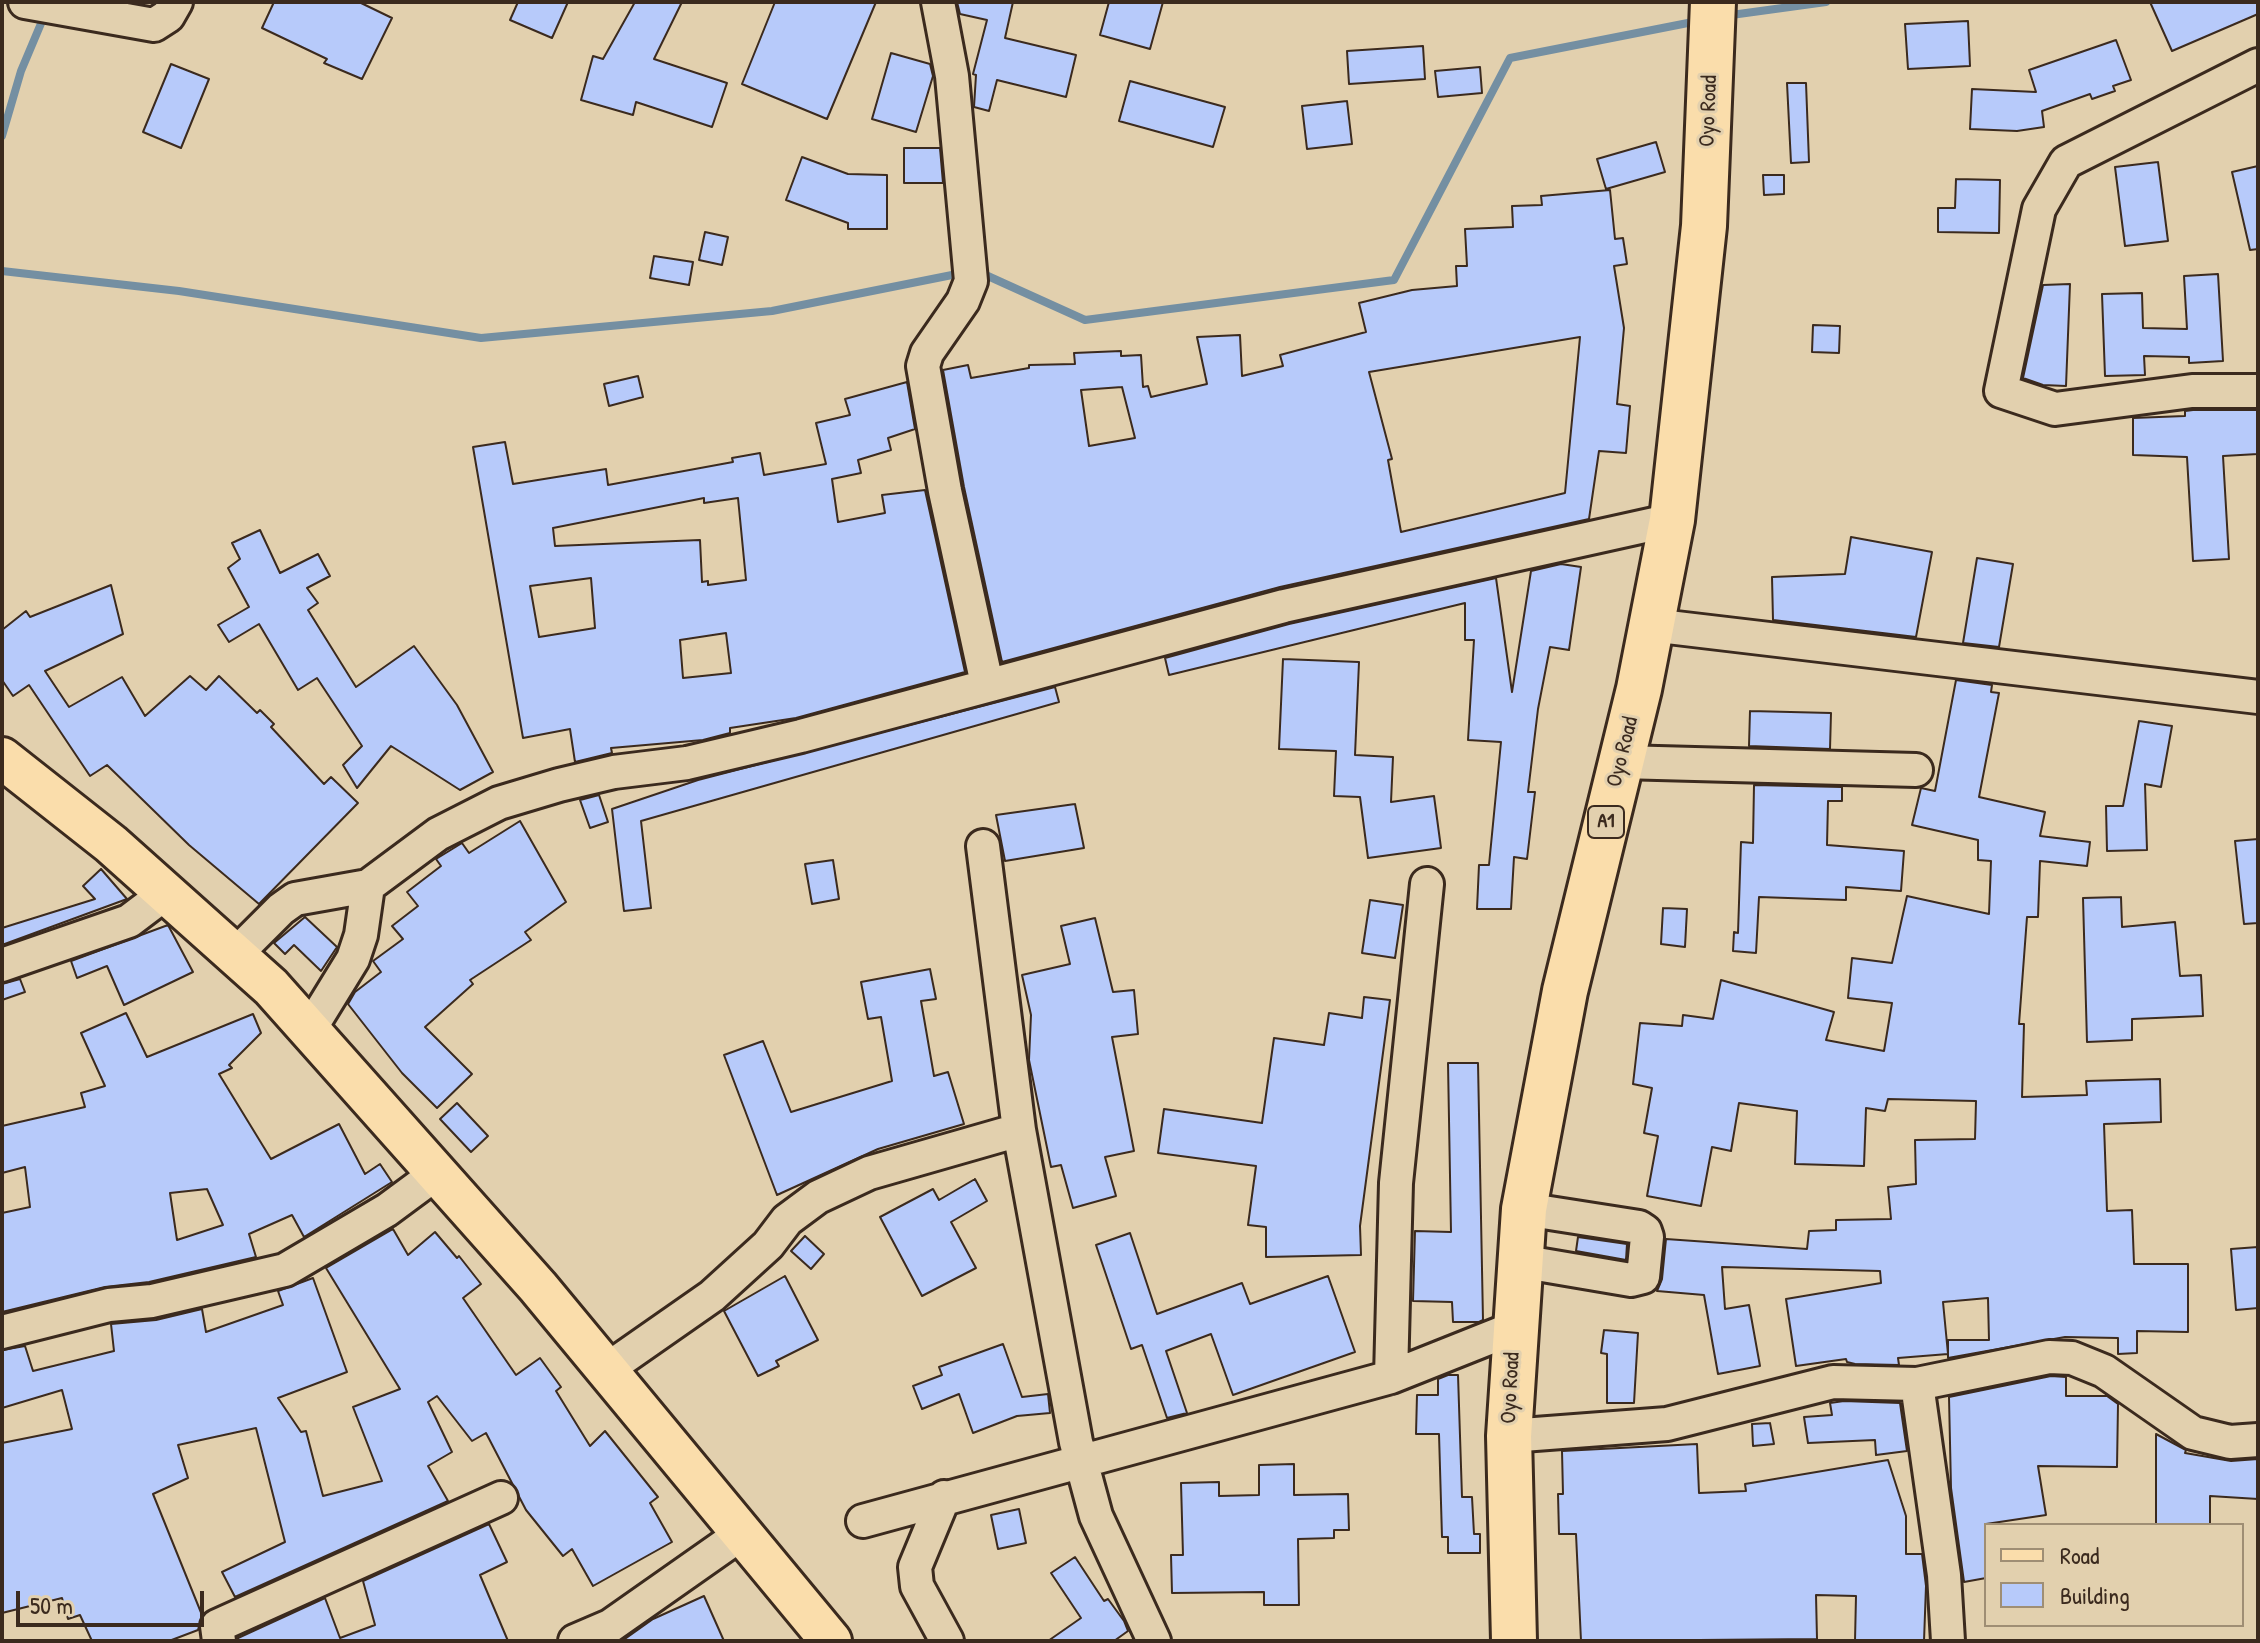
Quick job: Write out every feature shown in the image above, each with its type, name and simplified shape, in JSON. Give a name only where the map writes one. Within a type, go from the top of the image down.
[{"type":"highway","name":"Oyo Road","points":[[1514,1641],[1509,1436],[1524,1209],[1565,991],[1621,762],[1672,520],[1704,226],[1713,2]]},
{"type":"main road","points":[[2,758],[111,844],[235,955],[310,1029],[606,1370],[831,1641]]},
{"type":"street","points":[[25,2],[154,25],[168,16],[176,2]]},
{"type":"street","points":[[938,2],[952,76],[970,268],[963,301],[927,353],[923,366],[945,491],[987,684]]},
{"type":"street","points":[[2258,65],[2066,162],[2039,209],[2001,391],[2055,409],[2192,391],[2258,391]]},
{"type":"street","points":[[235,955],[295,899],[368,886],[438,834],[499,803],[614,772],[687,763],[801,736],[1284,606],[1672,520]]},
{"type":"street","points":[[1651,625],[2258,697]]},
{"type":"street","points":[[1621,762],[1916,770]]},
{"type":"street","points":[[983,846],[1019,1130],[1081,1461],[1096,1516],[1154,1641]]},
{"type":"street","points":[[1391,1377],[1396,1183],[1427,884]]},
{"type":"street","points":[[310,1029],[353,959],[361,935],[368,886]]},
{"type":"street","points":[[2,965],[129,921],[166,893]]},
{"type":"street","points":[[606,1370],[712,1296],[768,1245],[787,1220],[818,1197],[869,1173],[1019,1130]]},
{"type":"street","points":[[2,1332],[109,1305],[152,1301],[285,1270],[387,1210],[437,1173]]},
{"type":"street","points":[[1519,1261],[1631,1280],[1643,1277],[1645,1231],[1639,1227],[1524,1209]]},
{"type":"street","points":[[1564,1269],[1570,1216]]},
{"type":"street","points":[[863,1521],[1391,1377],[1514,1328]]},
{"type":"street","points":[[1509,1436],[1667,1424],[1833,1382],[1917,1384],[2049,1357],[2072,1358],[2104,1371],[2193,1433],[2230,1442],[2258,1440]]},
{"type":"street","points":[[1917,1384],[1944,1575],[1948,1641]]},
{"type":"street","points":[[944,1497],[915,1567],[917,1586],[947,1641]]},
{"type":"street","points":[[219,1641],[217,1626],[370,1554],[459,1520],[501,1498]]},
{"type":"street","points":[[575,1641],[610,1626],[741,1534]]},
{"type":"building","points":[[274,2],[359,2],[392,18],[362,79],[324,63],[327,59],[262,28]]},
{"type":"building","points":[[518,2],[568,2],[552,38],[510,20]]},
{"type":"building","points":[[635,2],[682,2],[654,59],[727,83],[712,127],[636,102],[633,115],[581,100],[593,56],[603,59]]},
{"type":"building","points":[[775,2],[876,2],[827,119],[742,84]]},
{"type":"building","points":[[957,2],[1013,2],[1005,38],[1076,55],[1066,97],[997,80],[989,111],[974,107],[976,75],[973,74],[987,20],[960,14]]},
{"type":"building","points":[[1109,2],[1163,2],[1150,49],[1100,35]]},
{"type":"building","points":[[2150,2],[2258,2],[2258,14],[2172,51]]},
{"type":"building","points":[[1968,21],[1970,66],[1908,69],[1905,24]]},
{"type":"building","points":[[2116,40],[2131,80],[2113,86],[2115,91],[2092,99],[2090,94],[2042,111],[2044,127],[2017,131],[1970,129],[1972,89],[2036,92],[2029,70]]},
{"type":"building","points":[[1423,46],[1425,79],[1349,84],[1347,51]]},
{"type":"building","points":[[891,53],[930,64],[933,76],[916,132],[872,119]]},
{"type":"building","points":[[171,64],[209,79],[181,148],[143,132]]},
{"type":"building","points":[[1480,67],[1482,93],[1438,97],[1435,71]]},
{"type":"building","points":[[1130,81],[1225,107],[1213,147],[1119,121]]},
{"type":"building","points":[[1787,83],[1806,83],[1809,162],[1791,163]]},
{"type":"building","points":[[1347,101],[1352,144],[1307,149],[1302,106]]},
{"type":"building","points":[[1656,142],[1665,172],[1606,189],[1597,159]]},
{"type":"building","points":[[904,148],[940,148],[943,183],[904,183]]},
{"type":"building","points":[[802,157],[848,174],[887,175],[887,229],[848,229],[848,223],[786,200]]},
{"type":"building","points":[[2158,162],[2168,241],[2125,246],[2115,167]]},
{"type":"building","points":[[2258,166],[2258,249],[2250,250],[2232,172]]},
{"type":"building","points":[[1763,175],[1784,175],[1784,194],[1764,195]]},
{"type":"building","points":[[1956,179],[2000,180],[1999,233],[1938,232],[1938,208],[1955,208]]},
{"type":"building","points":[[1610,190],[1615,239],[1623,238],[1627,264],[1614,266],[1624,328],[1617,404],[1630,406],[1626,453],[1599,451],[1589,519],[1280,587],[1002,662],[964,487],[943,370],[968,365],[971,378],[1029,368],[1029,365],[1075,364],[1074,353],[1121,351],[1121,356],[1141,355],[1143,387],[1148,386],[1151,397],[1207,384],[1197,337],[1240,335],[1242,376],[1283,366],[1280,355],[1366,332],[1359,303],[1412,290],[1457,286],[1456,266],[1467,266],[1465,229],[1513,227],[1512,206],[1542,205],[1541,196]],"holes":[[[1580,337],[1565,493],[1401,532],[1388,460],[1392,459],[1369,372]],[[1122,387],[1135,438],[1089,446],[1081,390]]]},
{"type":"building","points":[[705,232],[728,237],[722,265],[699,260]]},
{"type":"building","points":[[654,256],[693,262],[689,285],[650,278]]},
{"type":"building","points":[[2218,274],[2223,361],[2189,363],[2189,357],[2144,356],[2145,375],[2105,376],[2102,294],[2142,293],[2143,328],[2187,329],[2184,276]]},
{"type":"building","points":[[2070,284],[2066,386],[2043,385],[2023,378],[2043,285]]},
{"type":"building","points":[[1813,325],[1840,326],[1839,353],[1812,352]]},
{"type":"building","points":[[638,376],[643,397],[609,406],[604,384]]},
{"type":"building","points":[[907,382],[915,429],[888,438],[891,450],[858,460],[861,473],[832,479],[838,522],[885,513],[882,495],[925,490],[965,672],[796,718],[730,728],[730,733],[703,740],[611,748],[612,753],[575,762],[570,729],[523,738],[473,447],[505,442],[513,484],[606,469],[608,485],[733,462],[732,458],[760,453],[764,475],[826,464],[816,423],[850,415],[845,399]],"holes":[[[704,498],[704,503],[738,498],[746,580],[708,585],[708,581],[702,582],[700,540],[555,546],[553,528]],[[591,578],[595,628],[539,637],[530,586]],[[726,633],[731,673],[683,678],[680,640]]]},
{"type":"building","points":[[2258,410],[2258,454],[2223,456],[2229,559],[2193,561],[2187,457],[2133,455],[2133,418],[2185,416],[2185,411]]},
{"type":"building","points":[[260,530],[280,573],[318,554],[330,576],[307,588],[318,603],[308,610],[356,687],[414,646],[457,705],[493,772],[460,790],[391,746],[357,788],[343,765],[362,746],[317,678],[298,690],[259,624],[229,642],[218,625],[249,607],[228,568],[240,559],[232,543]]},
{"type":"building","points":[[1851,537],[1932,552],[1916,637],[1773,620],[1772,577],[1845,574]]},
{"type":"building","points":[[1977,558],[2013,564],[1999,647],[1963,643]]},
{"type":"building","points":[[1561,564],[1581,567],[1569,650],[1550,647],[1538,709],[1528,792],[1535,792],[1527,859],[1514,857],[1511,909],[1477,909],[1479,865],[1489,865],[1501,742],[1468,740],[1474,640],[1465,640],[1465,603],[1169,675],[1165,658],[1289,624],[1496,578],[1512,692],[1531,571]]},
{"type":"building","points":[[111,585],[123,634],[45,671],[69,707],[122,677],[145,716],[190,676],[206,690],[219,676],[257,713],[260,710],[274,724],[271,727],[324,784],[331,777],[358,803],[259,904],[189,845],[107,765],[90,776],[29,685],[13,696],[2,680],[2,630],[26,611],[30,617]]},
{"type":"building","points":[[1283,659],[1359,662],[1355,755],[1393,757],[1391,802],[1434,796],[1441,848],[1368,858],[1360,797],[1334,796],[1336,751],[1279,749]]},
{"type":"building","points":[[1956,680],[1992,685],[1991,692],[1999,693],[1979,797],[2045,812],[2040,836],[2090,842],[2087,866],[2040,861],[2038,917],[2027,917],[2019,1024],[2024,1024],[2022,1097],[2087,1095],[2086,1081],[2160,1079],[2161,1122],[2104,1124],[2107,1211],[2132,1210],[2134,1264],[2188,1264],[2188,1332],[2137,1331],[2137,1353],[2118,1354],[2118,1338],[2065,1337],[1948,1358],[1948,1354],[1898,1358],[1899,1365],[1855,1364],[1846,1359],[1796,1366],[1786,1299],[1881,1283],[1880,1271],[1722,1267],[1725,1309],[1749,1305],[1760,1366],[1718,1374],[1704,1295],[1657,1291],[1662,1279],[1666,1239],[1807,1249],[1809,1231],[1836,1230],[1836,1220],[1891,1219],[1888,1187],[1916,1184],[1915,1140],[1975,1139],[1976,1101],[1888,1099],[1885,1111],[1866,1108],[1864,1166],[1795,1164],[1797,1111],[1739,1103],[1731,1151],[1712,1147],[1701,1206],[1647,1196],[1658,1136],[1644,1133],[1652,1088],[1633,1084],[1640,1023],[1682,1026],[1683,1015],[1713,1019],[1721,980],[1834,1012],[1826,1040],[1884,1051],[1892,1003],[1848,998],[1852,958],[1892,963],[1907,896],[1989,914],[1991,861],[1978,860],[1978,840],[1912,825],[1921,788],[1935,791]],"holes":[[[1988,1298],[1989,1340],[1948,1340],[1948,1354],[1943,1302]]]},
{"type":"building","points":[[1055,687],[1059,702],[641,821],[651,908],[624,911],[612,809],[698,780]]},
{"type":"building","points":[[1750,711],[1831,713],[1830,749],[1749,746]]},
{"type":"building","points":[[2139,721],[2172,726],[2161,787],[2145,784],[2147,850],[2107,851],[2106,806],[2123,806]]},
{"type":"building","points":[[1754,785],[1842,787],[1842,801],[1828,801],[1827,845],[1904,851],[1901,891],[1846,887],[1846,900],[1759,897],[1756,953],[1733,951],[1734,932],[1738,933],[1741,842],[1753,843]]},
{"type":"building","points":[[599,795],[608,822],[590,828],[580,800]]},
{"type":"building","points":[[1075,804],[1084,848],[1005,861],[996,815]]},
{"type":"building","points":[[520,821],[566,902],[525,932],[531,940],[470,980],[473,984],[425,1027],[472,1074],[437,1108],[402,1073],[348,1004],[355,992],[381,972],[373,961],[403,939],[392,926],[418,906],[407,892],[441,866],[436,859],[462,843],[469,853]]},
{"type":"building","points":[[2258,839],[2258,923],[2244,924],[2235,841]]},
{"type":"building","points":[[833,860],[839,899],[812,904],[805,864]]},
{"type":"building","points":[[101,869],[127,899],[2,945],[2,928],[95,899],[83,886]]},
{"type":"building","points":[[2121,897],[2122,927],[2175,922],[2180,976],[2201,975],[2203,1016],[2132,1019],[2132,1040],[2087,1042],[2083,898]]},
{"type":"building","points":[[1370,900],[1403,905],[1395,958],[1362,953]]},
{"type":"building","points":[[1663,908],[1687,909],[1685,947],[1661,944]]},
{"type":"building","points":[[305,917],[337,947],[321,971],[294,945],[285,954],[274,943]]},
{"type":"building","points":[[1095,918],[1113,992],[1134,990],[1138,1034],[1112,1037],[1134,1151],[1105,1157],[1116,1196],[1073,1208],[1061,1165],[1051,1167],[1029,1060],[1031,1015],[1022,975],[1070,964],[1061,926]]},
{"type":"building","points":[[168,925],[193,972],[124,1005],[107,966],[77,978],[71,961]]},
{"type":"building","points":[[930,969],[936,999],[921,1001],[934,1076],[948,1072],[964,1124],[878,1149],[777,1195],[724,1055],[763,1041],[791,1112],[892,1081],[881,1017],[868,1019],[861,982]]},
{"type":"building","points":[[20,979],[25,992],[2,1000],[2,984]]},
{"type":"building","points":[[1364,997],[1390,1000],[1360,1226],[1361,1255],[1266,1257],[1266,1227],[1248,1225],[1256,1166],[1158,1153],[1164,1109],[1262,1123],[1274,1038],[1324,1045],[1329,1013],[1362,1018]]},
{"type":"building","points":[[126,1013],[147,1057],[253,1014],[261,1033],[229,1065],[232,1068],[219,1074],[271,1159],[339,1124],[365,1174],[380,1164],[392,1182],[304,1237],[292,1215],[249,1234],[256,1257],[149,1282],[105,1287],[2,1312],[2,1213],[30,1207],[25,1167],[2,1173],[2,1126],[85,1107],[81,1093],[105,1086],[81,1033]],"holes":[[[207,1189],[223,1225],[177,1240],[170,1193]]]},
{"type":"building","points":[[1448,1063],[1478,1063],[1483,1320],[1479,1322],[1453,1322],[1452,1302],[1413,1301],[1415,1231],[1451,1232]]},
{"type":"building","points":[[457,1103],[488,1136],[471,1152],[440,1119]]},
{"type":"building","points":[[975,1179],[987,1201],[951,1222],[976,1268],[922,1296],[880,1217],[933,1189],[939,1200]]},
{"type":"building","points":[[393,1229],[408,1255],[435,1232],[457,1258],[459,1256],[481,1284],[463,1298],[516,1375],[540,1358],[561,1387],[556,1391],[590,1446],[605,1431],[658,1497],[650,1503],[672,1542],[593,1586],[572,1549],[563,1556],[526,1510],[486,1433],[472,1441],[437,1396],[428,1402],[452,1452],[428,1466],[448,1501],[235,1597],[222,1572],[285,1542],[256,1428],[178,1445],[188,1478],[153,1494],[202,1615],[198,1630],[169,1641],[92,1641],[80,1615],[68,1619],[62,1598],[2,1613],[2,1443],[72,1429],[62,1390],[2,1408],[2,1350],[25,1346],[33,1371],[114,1351],[111,1324],[156,1320],[202,1309],[206,1332],[283,1305],[278,1291],[313,1278],[347,1372],[278,1398],[301,1432],[306,1431],[323,1496],[382,1481],[353,1407],[400,1389],[326,1268]]},
{"type":"building","points":[[1130,1233],[1157,1314],[1242,1283],[1250,1304],[1328,1276],[1355,1352],[1233,1395],[1211,1334],[1166,1351],[1187,1413],[1167,1418],[1142,1345],[1131,1349],[1096,1245]]},
{"type":"building","points":[[805,1236],[824,1254],[811,1269],[791,1251]]},
{"type":"building","points":[[1578,1237],[1627,1244],[1626,1260],[1576,1251]]},
{"type":"building","points":[[2258,1247],[2258,1308],[2236,1310],[2231,1249]]},
{"type":"building","points":[[785,1276],[818,1340],[776,1361],[779,1366],[758,1376],[724,1311]]},
{"type":"building","points":[[1604,1330],[1638,1333],[1634,1403],[1607,1403],[1607,1354],[1601,1353]]},
{"type":"building","points":[[1003,1344],[1022,1397],[1048,1394],[1050,1413],[1017,1416],[973,1433],[959,1394],[922,1409],[913,1386],[942,1375],[939,1367]]},
{"type":"building","points":[[1458,1375],[1462,1497],[1472,1497],[1474,1534],[1480,1534],[1480,1553],[1448,1553],[1448,1537],[1442,1537],[1439,1434],[1416,1434],[1417,1395],[1438,1395],[1438,1379]]},
{"type":"building","points":[[2051,1376],[2066,1377],[2066,1396],[2107,1396],[2118,1404],[2117,1467],[2038,1466],[2046,1515],[1984,1523],[1984,1578],[1964,1582],[1951,1488],[1949,1397]]},
{"type":"building","points":[[1830,1403],[1900,1403],[1907,1451],[1876,1455],[1875,1440],[1808,1443],[1804,1417],[1832,1415]]},
{"type":"building","points":[[1770,1423],[1774,1444],[1753,1446],[1752,1424]]},
{"type":"building","points":[[2156,1434],[2186,1450],[2185,1453],[2231,1461],[2258,1459],[2258,1499],[2210,1496],[2210,1523],[2156,1523]]},
{"type":"building","points":[[1697,1444],[1699,1493],[1746,1491],[1745,1484],[1888,1460],[1906,1516],[1906,1554],[1922,1554],[1926,1586],[1924,1641],[1855,1641],[1856,1596],[1816,1595],[1817,1639],[1581,1641],[1576,1534],[1559,1534],[1558,1494],[1563,1494],[1562,1451]]},
{"type":"building","points":[[1294,1464],[1294,1495],[1348,1494],[1349,1530],[1334,1530],[1334,1538],[1298,1539],[1299,1605],[1264,1605],[1264,1592],[1172,1593],[1171,1555],[1183,1555],[1181,1483],[1219,1482],[1219,1496],[1259,1495],[1259,1465]]},
{"type":"building","points":[[1019,1509],[1026,1543],[998,1549],[991,1515]]},
{"type":"building","points":[[489,1524],[507,1562],[480,1575],[508,1641],[238,1641],[238,1638],[325,1598],[340,1638],[375,1625],[363,1581]]},
{"type":"building","points":[[1075,1557],[1104,1601],[1108,1599],[1124,1621],[1128,1631],[1114,1641],[1048,1641],[1081,1618],[1051,1573]]},
{"type":"building","points":[[704,1596],[724,1641],[622,1641],[653,1619]]},
{"type":"waterway","points":[[1724,16],[1826,2]]},
{"type":"waterway","points":[[2,136],[21,71],[45,14]]},
{"type":"waterway","points":[[979,272],[1085,320],[1394,280],[1510,58],[1698,21]]},
{"type":"waterway","points":[[2,271],[179,291],[481,338],[772,311],[962,273]]}]
